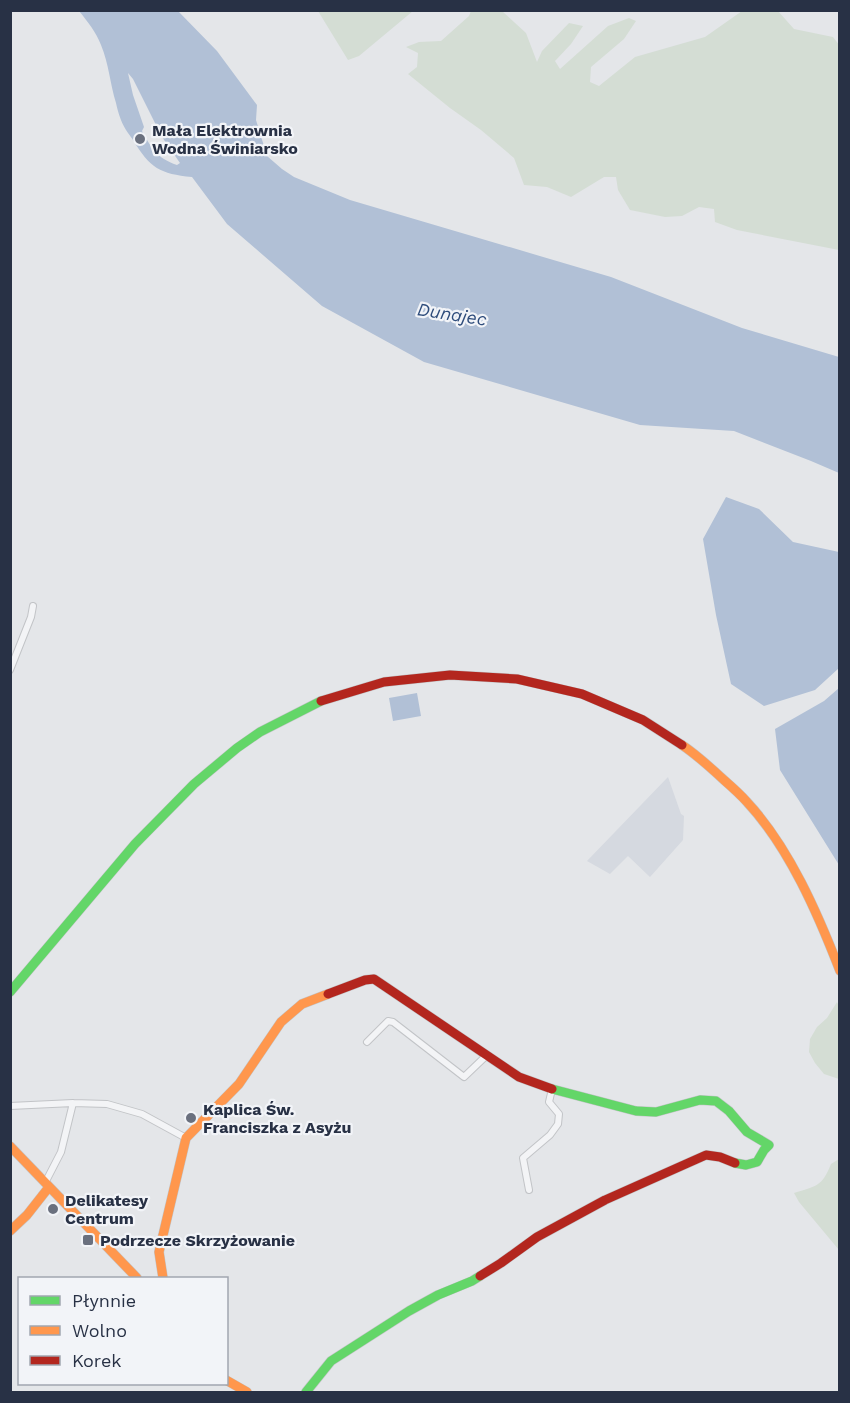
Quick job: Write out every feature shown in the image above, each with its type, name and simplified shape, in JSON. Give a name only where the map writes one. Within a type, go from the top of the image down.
[{"type":"street","points":[[10,670],[31,617],[33,606]]},
{"type":"street","points":[[10,992],[156,820],[235,749],[282,719],[344,693],[404,678],[456,674],[529,680],[591,696],[636,716],[694,753],[718,772],[747,802],[775,838],[806,892],[840,971]]},
{"type":"street","points":[[163,1277],[159,1252],[186,1138],[238,1084],[281,1022],[302,1004],[365,980],[374,979],[519,1077],[552,1089],[636,1111],[656,1112],[700,1100],[716,1101],[729,1111],[747,1132],[770,1145],[757,1162],[747,1166],[706,1155],[605,1200],[537,1237],[472,1281],[419,1306],[383,1328],[332,1361],[306,1392]]},
{"type":"street","points":[[367,1042],[388,1021],[393,1022],[464,1077],[488,1055]]},
{"type":"street","points":[[529,1190],[522,1158],[550,1135],[558,1124],[559,1114],[549,1102],[552,1089]]},
{"type":"street","points":[[10,1231],[27,1215],[47,1185],[61,1152],[73,1103]]},
{"type":"street","points":[[10,1106],[107,1104],[142,1114],[186,1138]]},
{"type":"street","points":[[10,1146],[136,1277]]},
{"type":"street","points":[[228,1381],[247,1392]]},
{"type":"shaded area","points":[[318,11],[413,11],[359,56],[348,60]]},
{"type":"shaded area","points":[[471,11],[502,11],[526,33],[537,62],[542,51],[569,23],[583,26],[571,44],[555,61],[560,69],[608,26],[629,18],[636,21],[624,39],[591,67],[590,82],[599,86],[635,57],[705,37],[742,11],[778,11],[794,29],[833,37],[840,46],[839,250],[737,230],[715,222],[714,209],[699,207],[682,216],[665,217],[630,210],[618,190],[616,177],[604,177],[571,197],[547,187],[524,185],[514,158],[408,74],[417,67],[418,53],[406,47],[419,42],[441,41],[469,16]]},
{"type":"shaded area","points":[[668,777],[681,814],[684,816],[683,840],[650,877],[628,856],[610,874],[587,861]]},
{"type":"shaded area","points":[[837,1002],[840,1008],[839,1079],[824,1074],[809,1052],[810,1039]]},
{"type":"shaded area","points":[[839,1159],[839,1250],[794,1193],[808,1189],[821,1181],[831,1164]]},
{"type":"water","name":"Dunajec","points":[[79,11],[178,11],[217,51],[257,105],[256,120],[267,156],[294,177],[350,200],[611,277],[742,328],[839,357],[839,473],[734,431],[640,425],[424,362],[322,306],[227,224],[192,177],[164,171],[145,157],[122,123],[104,52],[92,27]],"holes":[[[128,73],[162,137],[180,163],[177,165],[156,152],[142,131],[144,127]]]},
{"type":"water","points":[[726,497],[759,509],[793,542],[839,552],[839,668],[815,690],[764,706],[731,684],[703,539]]},
{"type":"water","points":[[839,688],[839,865],[780,770],[775,729],[824,701]]},
{"type":"water","points":[[417,693],[421,716],[393,721],[389,698]]},
{"type":"traffic: fast","points":[[10,992],[135,844],[194,784],[260,732],[321,701]]},
{"type":"traffic: fast","points":[[552,1089],[636,1111],[656,1112],[700,1100],[716,1101],[729,1111],[747,1132],[769,1145],[757,1162],[746,1165],[735,1163]]},
{"type":"traffic: fast","points":[[306,1392],[331,1361],[409,1311],[480,1276]]},
{"type":"traffic: slow","points":[[682,745],[742,796],[776,839],[812,904],[840,971]]},
{"type":"traffic: slow","points":[[163,1277],[159,1252],[186,1138],[239,1084],[281,1022],[302,1004],[328,994]]},
{"type":"traffic: slow","points":[[10,1146],[136,1277]]},
{"type":"traffic: slow","points":[[10,1231],[27,1215],[49,1187]]},
{"type":"traffic: slow","points":[[228,1381],[247,1392]]},
{"type":"traffic: jam","points":[[321,701],[384,682],[450,675],[517,679],[582,694],[643,720],[682,745]]},
{"type":"traffic: jam","points":[[328,994],[365,980],[374,979],[519,1077],[552,1089]]},
{"type":"traffic: jam","points":[[480,1276],[537,1237],[605,1200],[706,1155],[735,1163]]},
{"type":"place","name":"Mała Elektrownia Wodna Świniarsko","points":[[140,139]]},
{"type":"place","name":"Kaplica Św. Franciszka z Asyżu","points":[[191,1118]]},
{"type":"place","name":"Delikatesy Centrum","points":[[53,1209]]},
{"type":"place","name":"Podrzecze Skrzyżowanie","points":[[88,1240]]}]
